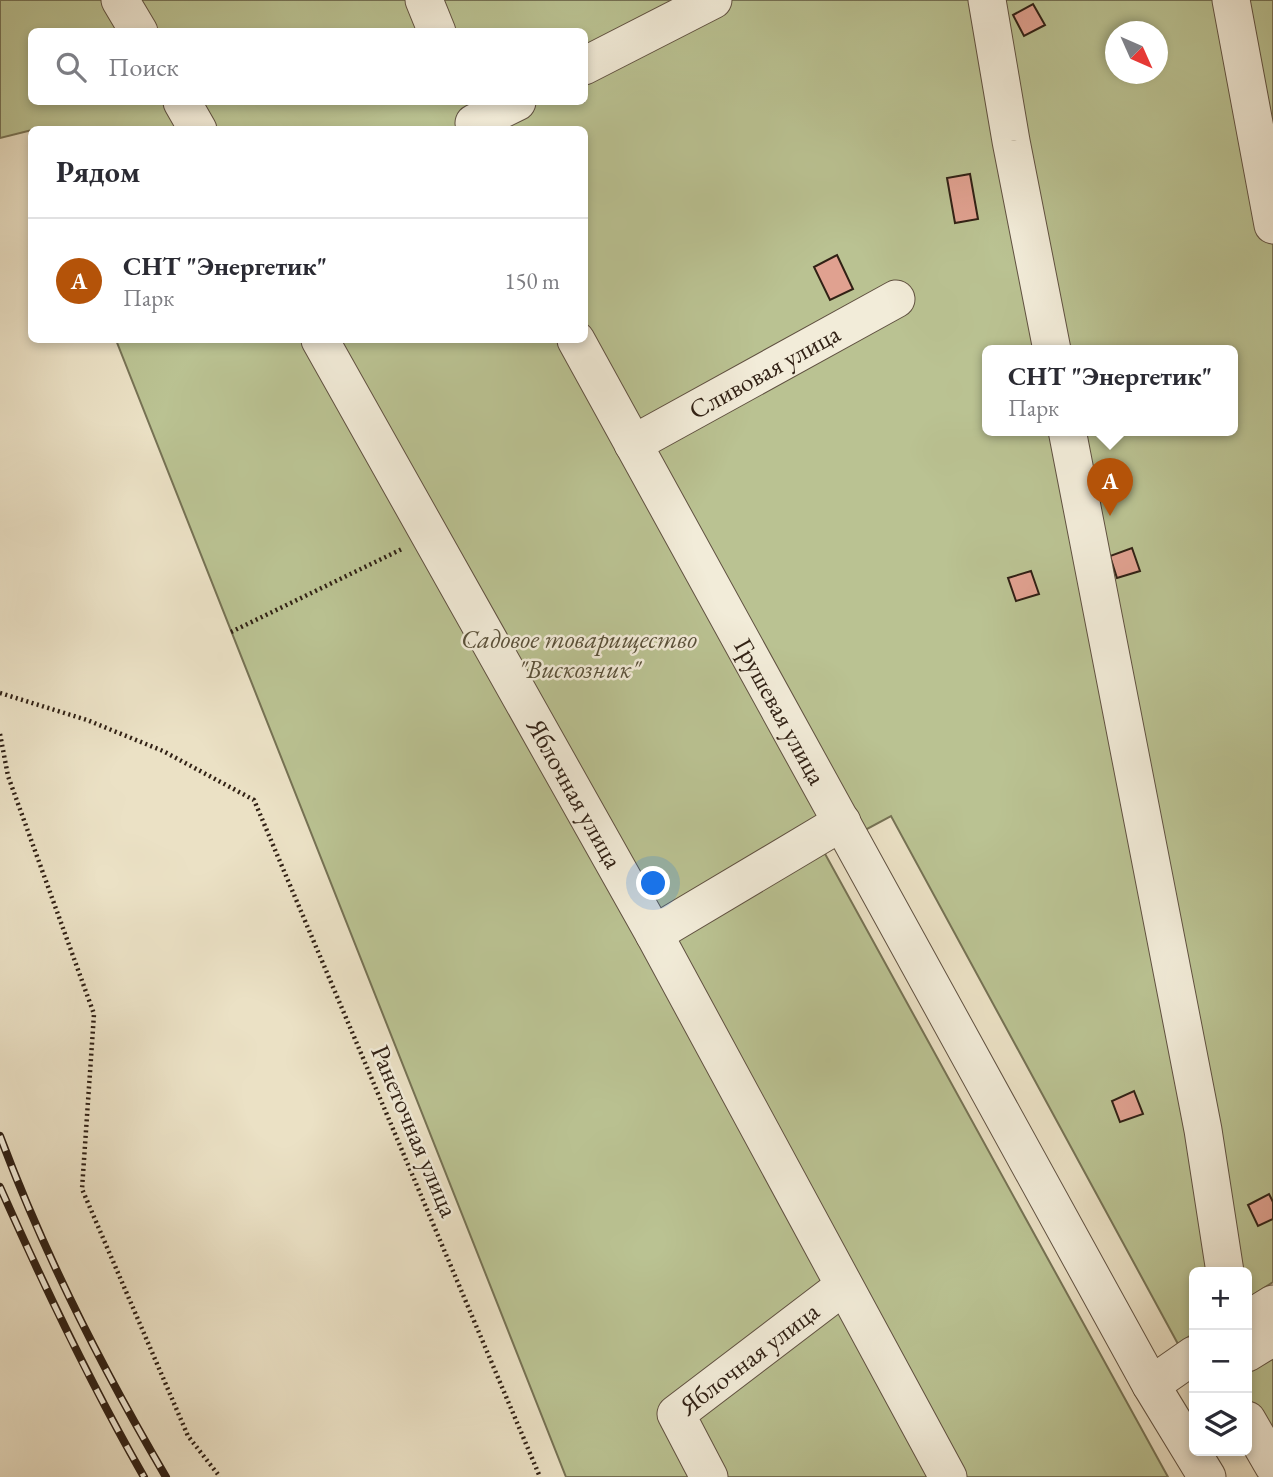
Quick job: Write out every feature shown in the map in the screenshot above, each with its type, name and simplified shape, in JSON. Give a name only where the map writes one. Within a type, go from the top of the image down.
[{"type":"street","points":[[120,0],[137,28]]},
{"type":"street","points":[[424,0],[435,28]]},
{"type":"street","points":[[588,64],[713,0]]},
{"type":"street","points":[[987,0],[1011,141],[1051,345]]},
{"type":"street","points":[[1231,0],[1273,225]]},
{"type":"street","points":[[184,105],[196,126]]},
{"type":"street","points":[[472,118],[509,105]]},
{"type":"street","name":"Сливовая улица","points":[[633,444],[896,299]]},
{"type":"street","name":"Яблочная улица","points":[[322,343],[654,934],[948,1477]]},
{"type":"street","name":"Грушевая улица","points":[[578,343],[1151,1385],[1182,1408],[1207,1477]]},
{"type":"street","points":[[1069,436],[1203,1130],[1224,1267]]},
{"type":"street","points":[[654,934],[842,822]]},
{"type":"street","name":"Яблочная улица","points":[[709,1477],[676,1414],[844,1286]]},
{"type":"street","points":[[1252,1317],[1273,1304]]},
{"type":"street","points":[[1252,1350],[1273,1337]]},
{"type":"street","points":[[1151,1385],[1189,1358]]},
{"type":"street","points":[[1252,1429],[1273,1465]]},
{"type":"path","points":[[231,632],[430,535]]},
{"type":"path","name":"Ранеточная улица","points":[[0,693],[87,720],[163,751],[254,800],[540,1477]]},
{"type":"path","points":[[0,734],[8,776],[94,1014],[82,1189],[188,1436],[220,1477]]},
{"type":"green space","name":"Садовое товарищество \"Вискозник\"","points":[[0,0],[1273,0],[1273,1282],[1252,1296],[1252,1267],[1189,1267],[1189,1336],[1178,1344],[891,816],[824,852],[1168,1477],[566,1477],[117,343],[588,343],[588,126],[28,126],[28,131],[0,138]]},
{"type":"green space","points":[[1273,1326],[1273,1477],[1252,1456],[1252,1339]]},
{"type":"building","points":[[1033,4],[1045,25],[1024,36],[1013,15]]},
{"type":"building","points":[[970,174],[978,219],[955,223],[947,178]]},
{"type":"building","points":[[837,255],[853,289],[830,300],[814,267]]},
{"type":"building","points":[[1132,548],[1140,571],[1117,578],[1110,556]]},
{"type":"building","points":[[1031,571],[1039,594],[1016,601],[1008,578]]},
{"type":"building","points":[[1134,1091],[1143,1114],[1120,1122],[1112,1101]]},
{"type":"building","points":[[1269,1194],[1273,1202],[1273,1219],[1258,1226],[1248,1205]]},
{"type":"railway","points":[[0,1136],[55,1267],[119,1394],[166,1477]]},
{"type":"railway","points":[[0,1187],[68,1334],[144,1477]]},
{"type":"place","name":"СНТ \"Энергетик\"","points":[[1110,516]]}]
